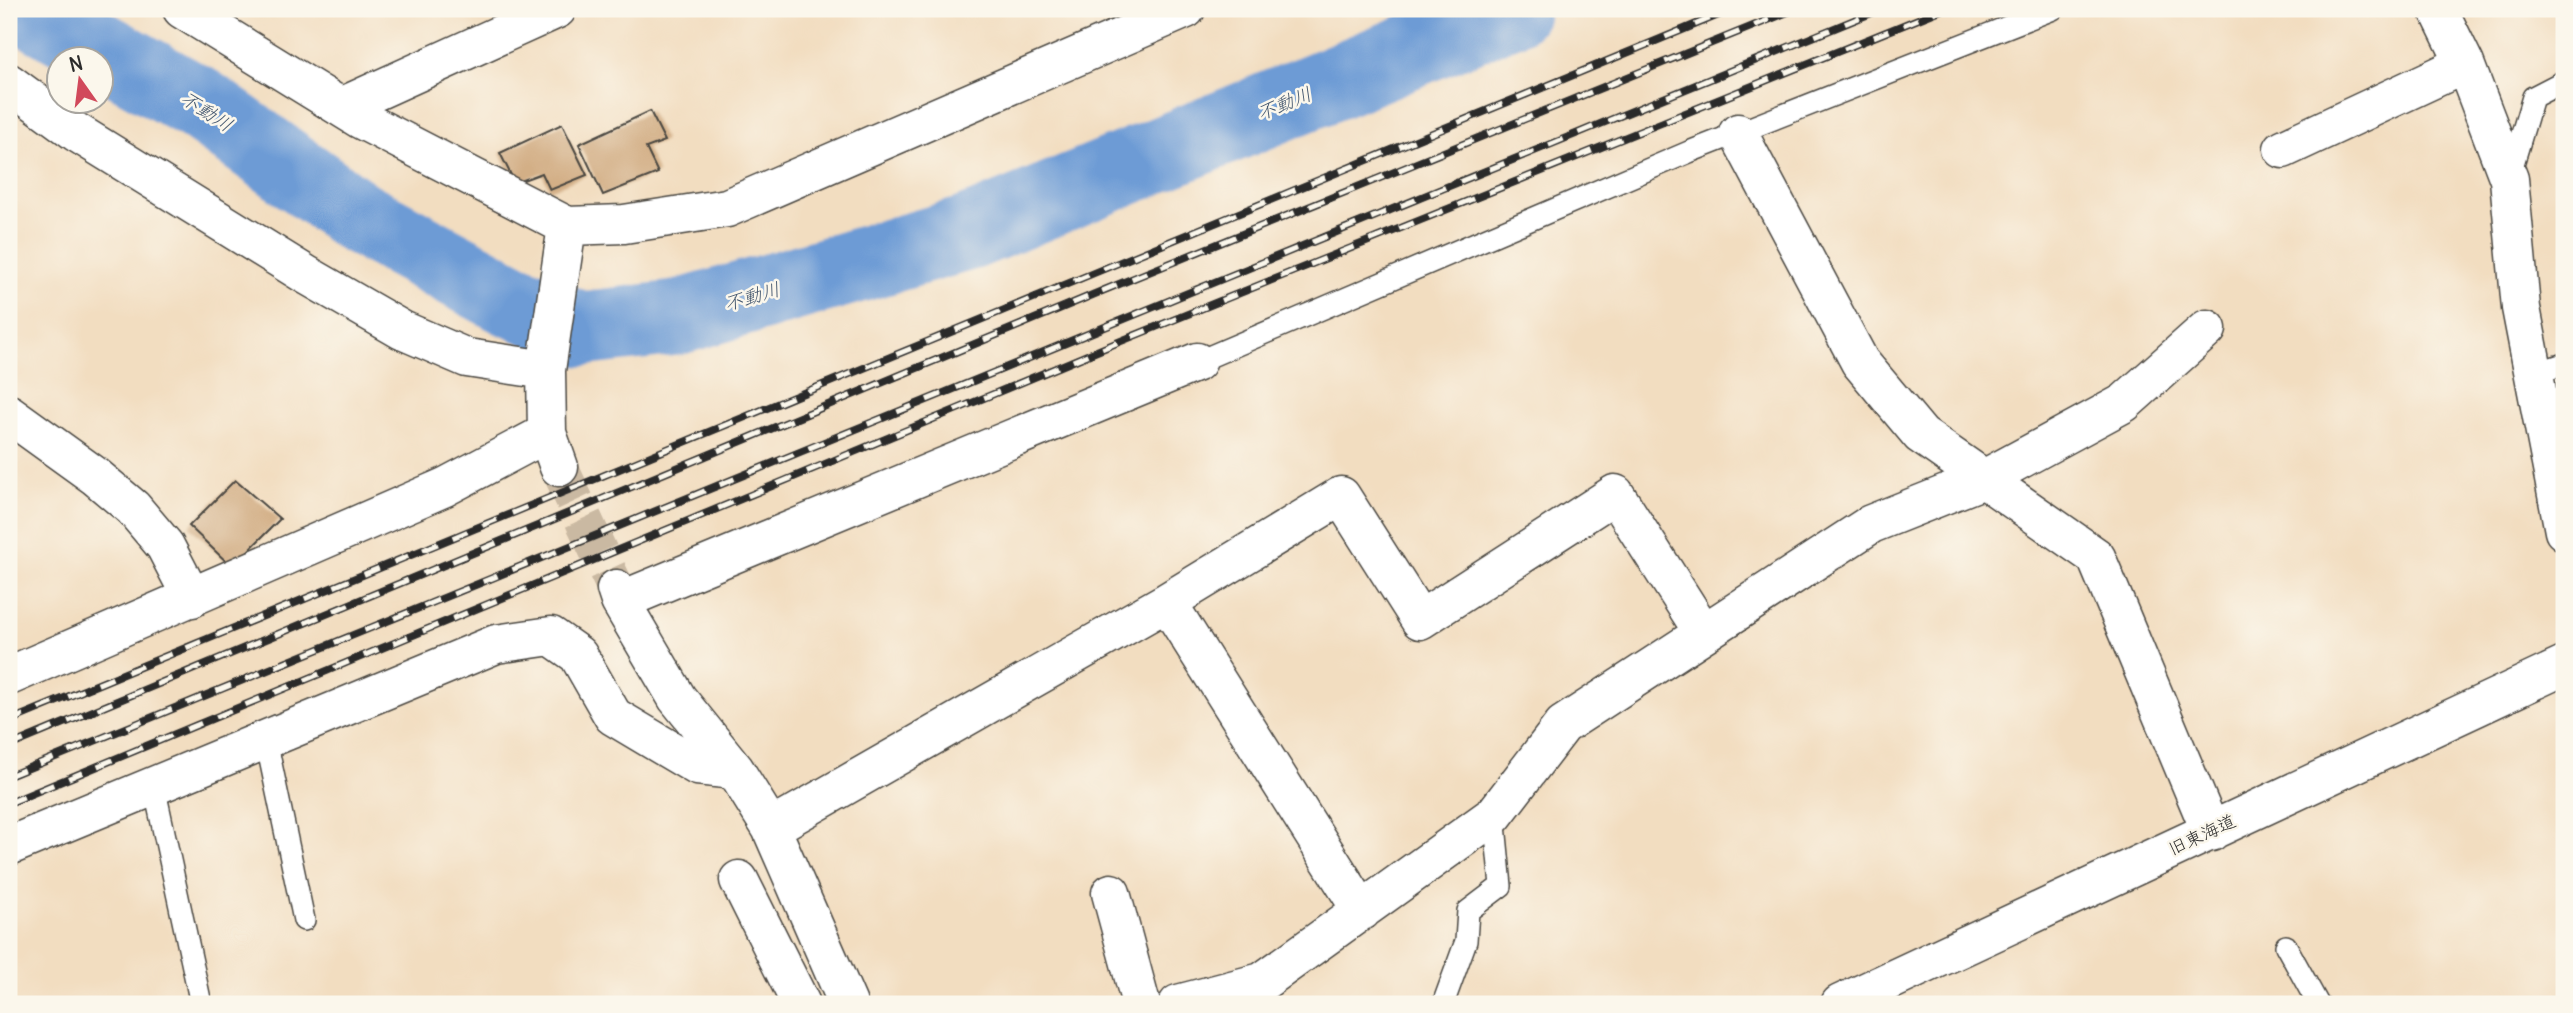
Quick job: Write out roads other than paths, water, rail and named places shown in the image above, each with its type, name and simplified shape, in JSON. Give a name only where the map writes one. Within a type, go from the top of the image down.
[{"type":"street","points":[[181,9],[341,107],[567,226],[624,224],[727,208],[1186,9]]},
{"type":"street","points":[[341,107],[557,9]]},
{"type":"street","points":[[2438,9],[2465,64],[2509,179],[2521,308],[2549,369],[2564,531]]},
{"type":"street","points":[[2283,149],[2465,64]]},
{"type":"street","points":[[9,83],[76,132],[304,274],[402,330],[467,358],[546,370]]},
{"type":"street","points":[[1738,133],[1860,362],[1921,435],[2096,557],[2211,832]]},
{"type":"street","points":[[9,676],[445,487],[553,450],[546,370],[567,226]]},
{"type":"street","points":[[1178,1004],[1262,982],[1494,815],[1563,725],[1871,524],[1984,479],[2124,404],[2207,329]]},
{"type":"street","points":[[848,1004],[771,828],[735,770],[677,698],[618,595],[1198,362]]},
{"type":"street","points":[[9,414],[95,476],[133,508],[165,546],[192,598]]},
{"type":"street","points":[[771,828],[1167,602],[1341,496],[1420,620],[1615,494],[1703,632]]},
{"type":"street","points":[[1167,602],[1362,911]]},
{"type":"street","points":[[9,846],[496,644],[551,636],[578,655],[613,716],[697,766],[735,770]]},
{"type":"street","name":"旧東海道","points":[[1840,1004],[2564,666]]},
{"type":"street","points":[[739,880],[800,1004]]},
{"type":"street","points":[[1111,894],[1141,1004]]},
{"type":"lane","points":[[1198,362],[1689,152],[2053,9]]},
{"type":"lane","points":[[2509,179],[2533,97],[2564,81]]},
{"type":"lane","points":[[266,740],[304,920]]},
{"type":"lane","points":[[154,786],[201,1004]]},
{"type":"lane","points":[[1443,1004],[1466,941],[1468,911],[1501,886],[1494,815]]},
{"type":"lane","points":[[2287,946],[2318,1004]]},
{"type":"waterway","name":"不動川","points":[[29,9],[201,105],[358,217],[510,299],[581,329],[676,318],[969,233],[1512,9]]},
{"type":"tunnel","points":[[559,467],[616,589]]},
{"type":"railway","points":[[9,721],[1733,9]]},
{"type":"railway","points":[[9,746],[1102,291],[1795,9]]},
{"type":"railway","points":[[9,776],[1881,9]]},
{"type":"railway","points":[[9,803],[1121,341],[1943,9]]}]
